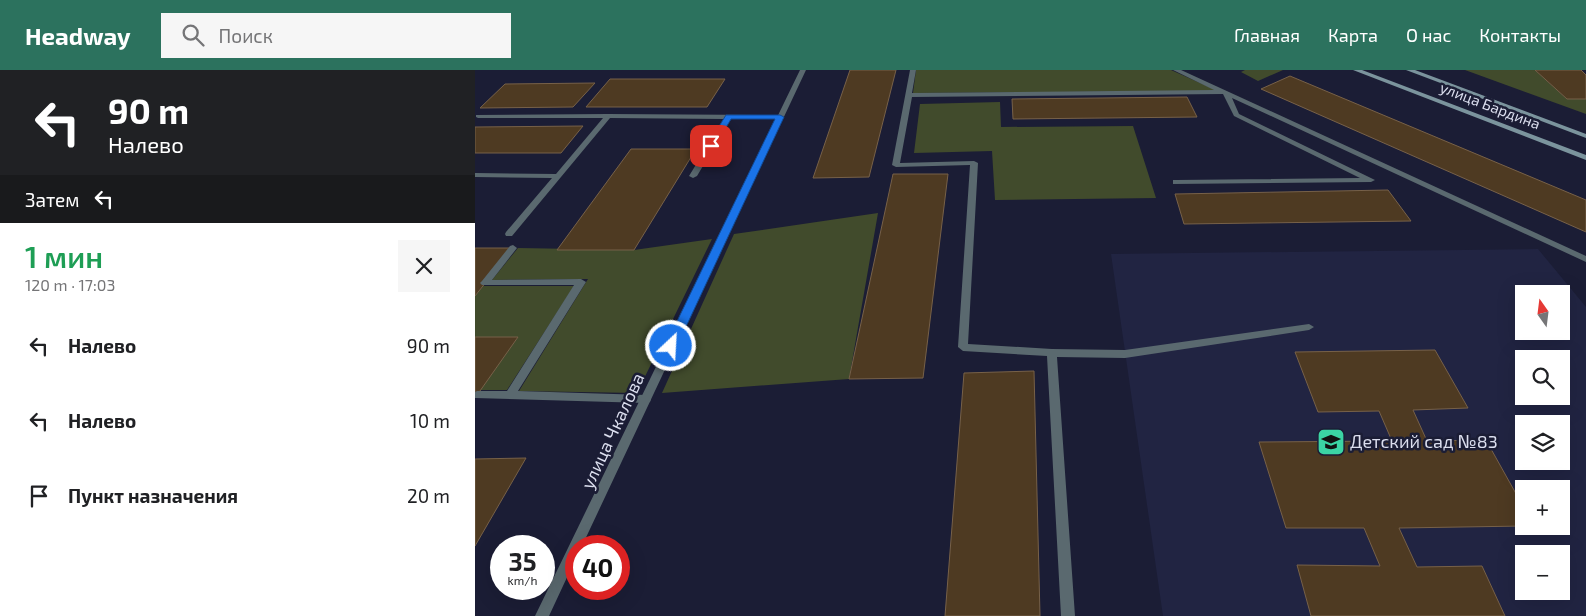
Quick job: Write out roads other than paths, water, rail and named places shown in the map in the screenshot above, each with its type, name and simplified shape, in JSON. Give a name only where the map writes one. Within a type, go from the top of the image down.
[{"type":"main road","name":"улица Бардина","points":[[1356,70],[1586,158]]},
{"type":"main road","name":"улица Бардина","points":[[1409,70],[1586,136]]},
{"type":"street","name":"улица Чкалова","points":[[542,616],[803,70]]},
{"type":"street","points":[[913,70],[896,165],[974,163],[963,348],[1052,353],[1125,354],[1309,326]]},
{"type":"street","points":[[1176,70],[1586,260]]},
{"type":"street","points":[[909,95],[1227,92]]},
{"type":"street","points":[[1176,182],[1371,180],[1236,115],[1227,92]]},
{"type":"street","points":[[478,116],[780,117]]},
{"type":"street","points":[[509,234],[608,116]]},
{"type":"street","points":[[693,176],[729,117]]},
{"type":"street","points":[[475,175],[558,176]]},
{"type":"street","points":[[511,395],[581,282],[485,283],[513,248]]},
{"type":"street","points":[[1052,353],[1068,616]]},
{"type":"street","points":[[477,395],[646,398]]},
{"type":"place","name":"Детский сад №83","points":[[1331,442]]}]
